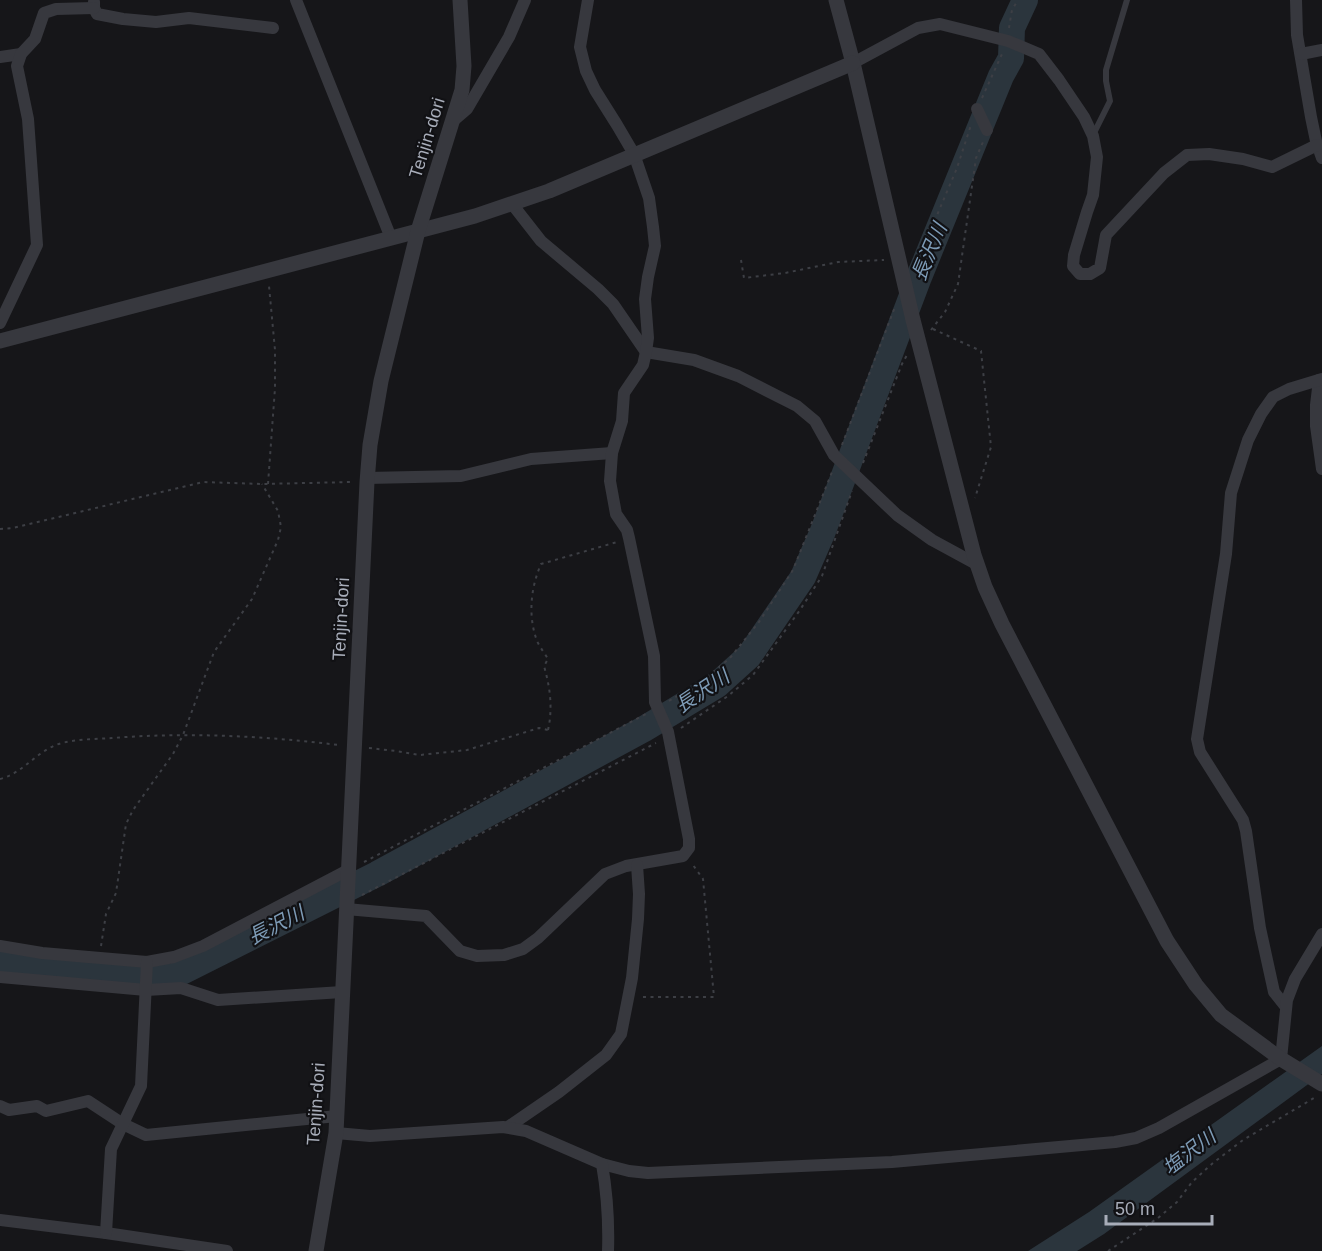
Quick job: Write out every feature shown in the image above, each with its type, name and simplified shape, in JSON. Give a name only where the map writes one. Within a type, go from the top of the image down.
[{"type":"street","points":[[296,0],[391,238]]},
{"type":"street","name":"Tenjin-dori","points":[[316,1251],[336,1133],[370,445],[381,381],[418,231],[462,90],[464,66],[460,0]]},
{"type":"street","points":[[453,121],[467,109],[509,37],[525,0]]},
{"type":"street","points":[[347,905],[426,916],[460,951],[477,956],[504,955],[523,949],[538,938],[605,874],[626,866],[683,856],[689,848],[668,734],[655,702],[654,656],[629,538],[627,530],[616,514],[610,482],[612,453],[622,421],[624,393],[643,365],[646,351],[648,338],[645,298],[654,236],[649,198],[634,154],[586,71],[580,47],[588,0]]},
{"type":"street","points":[[836,0],[913,320],[985,587],[1167,941],[1196,985],[1221,1015],[1322,1084]]},
{"type":"street","points":[[1296,0],[1300,54],[1311,117],[1322,158]]},
{"type":"street","points":[[0,322],[37,245],[28,119],[17,66],[21,54],[35,39],[44,13],[56,9],[94,4],[97,14],[123,19],[156,22],[189,18],[273,28]]},
{"type":"street","points":[[0,341],[475,216],[512,204],[549,191],[853,63],[918,28],[940,24],[1008,41],[1039,54],[1084,117],[1093,136],[1097,157],[1093,195],[1074,255],[1073,266],[1080,274],[1090,274],[1100,268],[1106,235],[1164,173],[1187,154],[1209,154],[1243,159],[1272,167],[1317,145]]},
{"type":"street","points":[[1300,54],[1322,50]]},
{"type":"street","points":[[0,57],[21,54]]},
{"type":"street","points":[[977,109],[987,130]]},
{"type":"street","points":[[512,204],[541,241],[613,304],[646,351],[694,360],[738,376],[797,406],[814,421],[837,459],[897,515],[932,540],[978,564]]},
{"type":"street","points":[[1286,1007],[1274,992],[1260,928],[1243,820],[1200,752],[1197,739],[1226,554],[1231,493],[1248,441],[1261,414],[1273,397],[1289,389],[1320,380],[1316,405],[1316,426],[1322,469]]},
{"type":"street","points":[[367,480],[461,476],[531,459],[612,453]]},
{"type":"street","points":[[508,1127],[559,1092],[606,1055],[621,1034],[632,978],[638,919],[637,865]]},
{"type":"street","points":[[0,946],[147,962],[174,957],[203,946],[348,871]]},
{"type":"street","points":[[1287,1062],[1287,1000],[1295,979],[1322,934]]},
{"type":"street","points":[[106,1233],[111,1149],[141,1086],[147,962]]},
{"type":"street","points":[[0,977],[146,989],[182,988],[218,1000],[342,992]]},
{"type":"street","points":[[336,1133],[370,1136],[508,1127],[526,1131],[602,1164],[648,1173],[892,1162],[1115,1142],[1136,1138],[1160,1128],[1287,1062]]},
{"type":"street","points":[[0,1106],[9,1110],[37,1106],[46,1111],[88,1101],[123,1124],[146,1135],[337,1116]]},
{"type":"street","points":[[602,1164],[608,1196],[608,1251]]},
{"type":"street","points":[[0,1220],[227,1251]]},
{"type":"lane","points":[[1093,136],[1110,100],[1106,70],[1127,0]]},
{"type":"path","points":[[348,871],[658,708],[705,679],[730,658],[759,622],[793,570],[893,313],[902,273],[923,250],[925,235],[932,227],[953,178],[977,109],[1008,41],[1012,10],[1018,0]]},
{"type":"path","points":[[347,905],[668,734],[728,696],[753,675],[822,576],[855,477],[902,364],[918,337],[933,328],[945,312],[958,284],[976,158],[987,130]]},
{"type":"path","points":[[741,260],[744,278],[785,273],[838,262],[902,273]]},
{"type":"path","points":[[268,271],[275,350],[275,388],[268,484]]},
{"type":"path","points":[[933,328],[981,351],[991,447],[977,496],[964,516]]},
{"type":"path","points":[[0,529],[13,528],[203,482],[268,484],[367,480]]},
{"type":"path","points":[[100,958],[106,914],[116,893],[126,824],[133,810],[173,754],[183,735],[214,652],[252,599],[278,540],[280,526],[278,511],[262,484]]},
{"type":"path","points":[[548,730],[551,697],[543,666],[548,659],[536,639],[531,613],[534,579],[541,564],[629,538]]},
{"type":"path","points":[[0,779],[9,777],[49,747],[64,742],[148,735],[230,735],[308,741],[420,755],[467,750],[539,728],[552,731]]},
{"type":"path","points":[[628,997],[714,997],[703,879],[685,853]]},
{"type":"path","points":[[1108,1251],[1158,1218],[1177,1202],[1192,1182],[1236,1146],[1322,1093]]},
{"type":"water","name":"塩沢川","points":[[1322,1046],[1322,1074],[1104,1234],[1077,1251],[1028,1251],[1089,1212]]},
{"type":"waterway","name":"長沢川","points":[[0,963],[129,977],[174,976],[377,874],[644,729],[717,685],[749,656],[803,577],[823,531],[919,277],[1001,76],[1011,58],[1012,28],[1025,0]]}]
